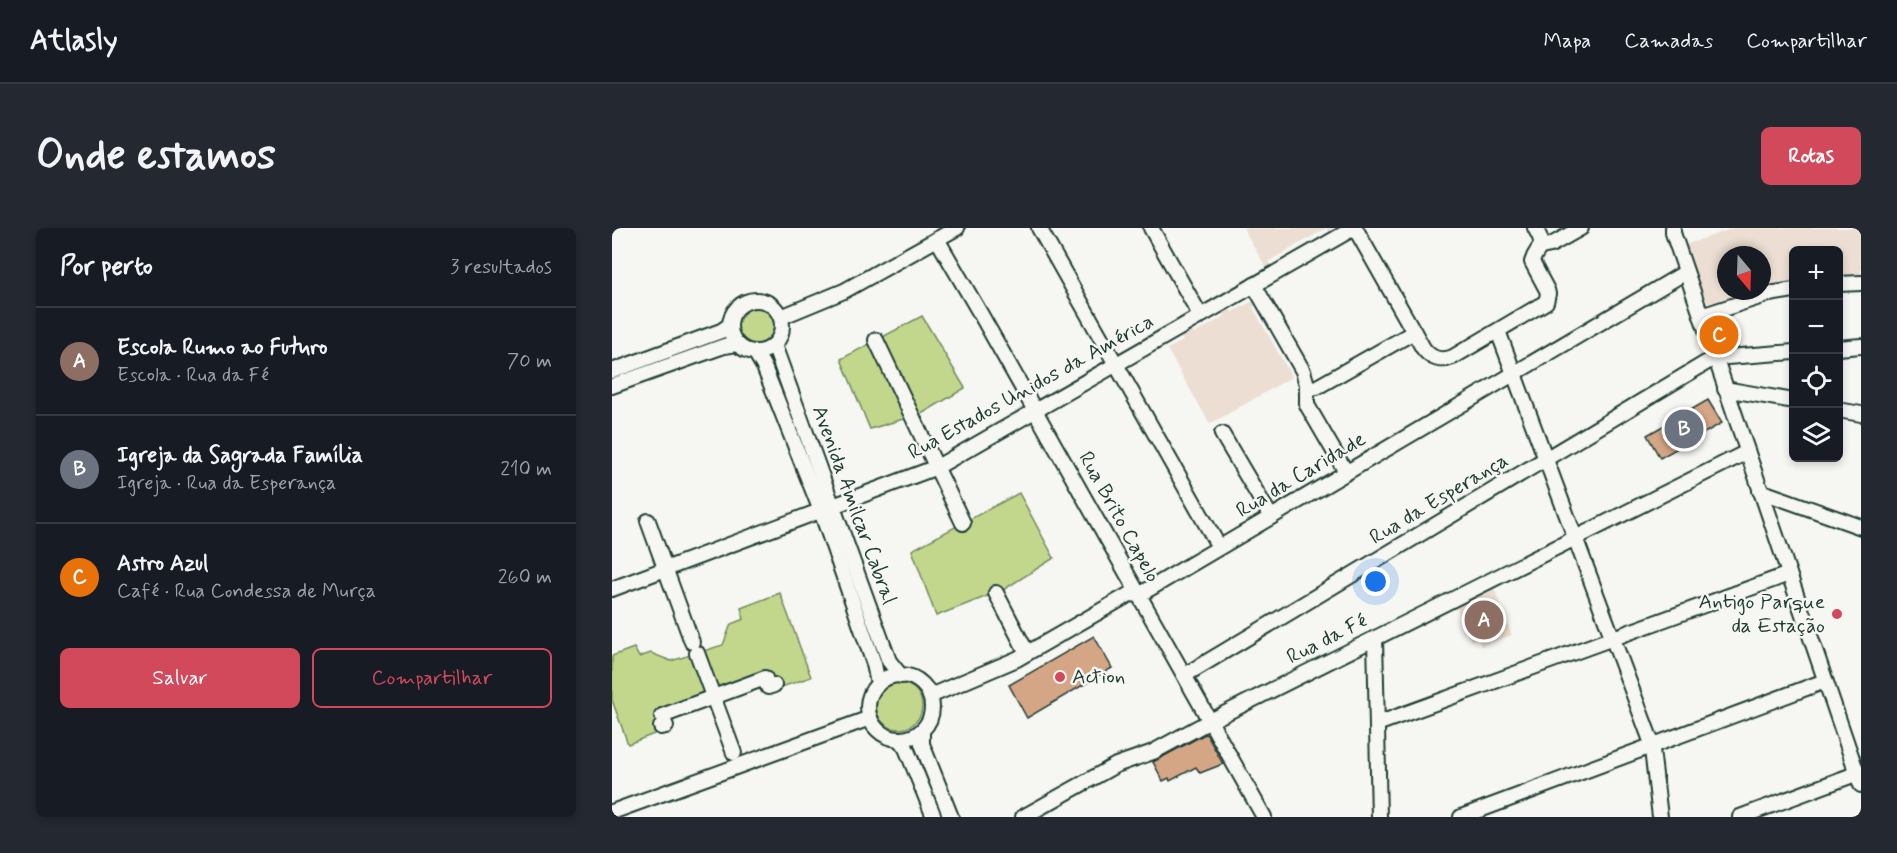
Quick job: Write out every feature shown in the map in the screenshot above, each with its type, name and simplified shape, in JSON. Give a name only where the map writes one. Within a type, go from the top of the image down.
[{"type":"street","points":[[781,317],[844,291],[957,228]]},
{"type":"street","points":[[1039,228],[1220,547]]},
{"type":"street","points":[[1151,228],[1200,315]]},
{"type":"street","points":[[1355,228],[1426,353],[1436,359],[1448,359],[1543,305],[1548,298],[1547,290],[1532,262],[1541,247],[1541,240],[1535,228]]},
{"type":"street","name":"Rua Estados Unidos da América","points":[[612,589],[937,467],[1355,228]]},
{"type":"street","points":[[1541,247],[1551,245],[1581,228]]},
{"type":"street","points":[[1673,228],[1714,358],[1860,779]]},
{"type":"street","name":"Rua Brito Capelo","points":[[936,239],[1264,817]]},
{"type":"street","name":"Rua da Caridade","points":[[930,696],[1027,653],[1130,594],[1139,595],[1686,272]]},
{"type":"street","points":[[1843,284],[1861,283]]},
{"type":"street","points":[[1254,285],[1303,371],[1307,389],[1307,405],[1346,472]]},
{"type":"street","points":[[1701,316],[1769,294],[1789,291]]},
{"type":"street","points":[[752,300],[769,303],[781,317],[782,332],[774,345],[768,349],[755,352],[742,348],[736,344],[730,332],[731,316],[743,303],[752,300]]},
{"type":"street","points":[[612,371],[721,331],[730,325]]},
{"type":"street","points":[[1498,331],[1651,746],[1660,817]]},
{"type":"street","points":[[1307,389],[1317,387],[1414,332]]},
{"type":"street","points":[[876,340],[963,524]]},
{"type":"street","points":[[612,386],[724,345],[736,344]]},
{"type":"street","name":"Avenida Amilcar Cabral","points":[[774,345],[827,509],[878,684]]},
{"type":"street","points":[[1843,348],[1861,346]]},
{"type":"street","name":"Avenida Amilcar Cabral","points":[[755,352],[764,367],[827,509],[890,661],[901,676]]},
{"type":"street","points":[[1714,358],[1789,352]]},
{"type":"street","name":"Rua da Esperança","points":[[1185,675],[1714,358]]},
{"type":"street","points":[[1725,388],[1789,400]]},
{"type":"street","points":[[1843,411],[1861,414]]},
{"type":"street","points":[[1221,434],[1271,517]]},
{"type":"street","name":"Rua da Fé","points":[[1023,817],[1116,765],[1153,752],[1210,721],[1747,452]]},
{"type":"street","points":[[1760,491],[1861,526]]},
{"type":"street","points":[[648,521],[734,753]]},
{"type":"street","points":[[1377,724],[1789,574]]},
{"type":"street","points":[[996,593],[1027,653]]},
{"type":"street","points":[[1375,638],[1379,817]]},
{"type":"street","points":[[922,731],[899,739],[881,733],[870,718],[868,709],[872,692],[878,684],[893,676],[910,677],[919,682],[930,696],[931,715],[922,731],[922,744],[951,817]]},
{"type":"street","points":[[661,728],[666,726],[662,716],[765,678],[768,687],[774,685]]},
{"type":"street","points":[[1461,817],[1825,681]]},
{"type":"street","points":[[612,812],[870,718]]},
{"type":"street","points":[[899,739],[906,748],[934,817]]},
{"type":"street","points":[[1740,817],[1860,779]]},
{"type":"street","points":[[1765,817],[1860,779]]},
{"type":"shaded area","points":[[1243,228],[1327,228],[1269,261],[1273,268],[1268,271]]},
{"type":"shaded area","points":[[1327,228],[1333,228],[1336,233],[1331,235]]},
{"type":"shaded area","points":[[1734,228],[1861,228],[1861,279],[1843,279],[1843,246],[1789,246],[1789,284],[1771,288],[1771,246],[1717,246],[1717,300],[1725,300],[1709,303],[1703,298],[1685,245]]},
{"type":"shaded area","points":[[1249,293],[1258,301],[1253,308],[1292,377],[1210,424],[1167,349],[1183,341],[1179,333],[1190,327],[1194,334],[1225,316],[1222,309],[1228,306],[1232,312],[1253,301]]},
{"type":"shaded area","points":[[1493,585],[1512,635],[1481,646],[1478,638],[1471,641],[1455,604]]},
{"type":"green space","points":[[754,305],[768,311],[774,325],[768,339],[754,345],[740,339],[734,325],[740,311]]},
{"type":"green space","points":[[922,316],[965,388],[923,413],[870,429],[841,359]]},
{"type":"green space","points":[[1019,493],[1054,558],[1003,590],[936,616],[912,550]]},
{"type":"green space","points":[[780,593],[811,677],[776,689],[764,671],[659,710],[662,731],[628,744],[612,700],[612,656],[634,648],[639,657],[651,653],[671,661],[723,645],[731,624],[744,619],[741,608]]},
{"type":"green space","points":[[899,683],[915,690],[922,706],[915,722],[899,729],[883,722],[876,706],[883,690]]},
{"type":"building","points":[[1708,400],[1722,423],[1660,458],[1647,435]]},
{"type":"building","name":"Action","points":[[1094,636],[1112,668],[1027,718],[1009,685]]},
{"type":"building","points":[[1205,734],[1223,764],[1200,773],[1196,767],[1170,781],[1169,778],[1163,781],[1153,762]]},
{"type":"place","name":"Astro Azul","points":[[1719,335]]},
{"type":"place","name":"Igreja da Sagrada Família","points":[[1684,429]]},
{"type":"place","name":"Antigo Parque da Estação","points":[[1837,614]]},
{"type":"place","name":"Escola Rumo ao Futuro","points":[[1484,620]]},
{"type":"place","name":"Action","points":[[1060,677]]}]
